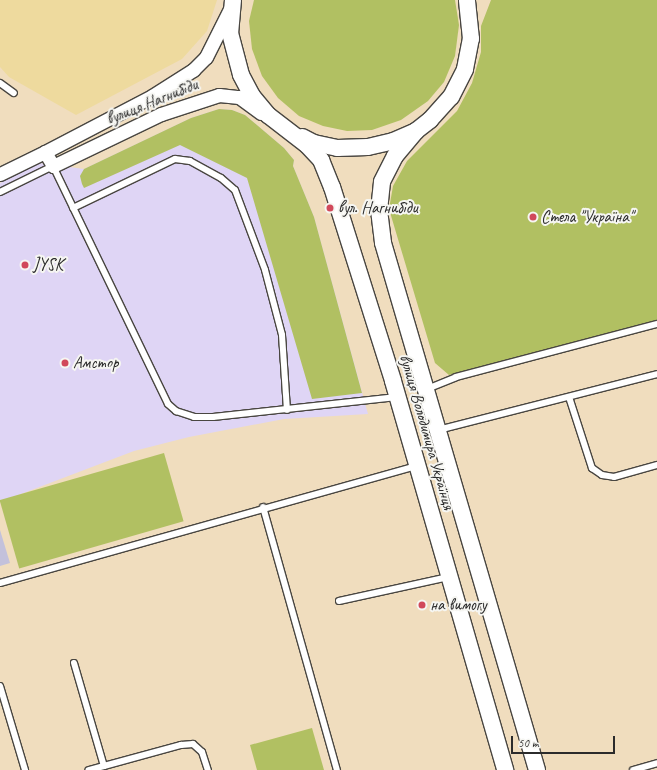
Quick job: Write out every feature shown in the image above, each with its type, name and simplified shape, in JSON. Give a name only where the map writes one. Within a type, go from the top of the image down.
[{"type":"street","name":"вулиця Володимира Українця","points":[[232,3],[230,33],[241,75],[252,96],[279,125],[307,146],[321,160],[332,187],[398,397],[505,770]]},
{"type":"street","name":"вулиця Нагнибіди","points":[[0,174],[152,96],[193,70],[206,57],[232,3]]},
{"type":"street","name":"вулиця Володимира Українця","points":[[471,3],[471,39],[465,69],[451,97],[416,131],[395,156],[382,182],[379,210],[383,243],[427,389],[537,770]]},
{"type":"street","name":"вулиця Нагнибіди","points":[[52,166],[161,114],[219,95],[239,97],[279,125]]},
{"type":"street","name":"вулиця Володимира Українця","points":[[279,125],[314,143],[337,148],[368,148],[393,141],[416,131]]},
{"type":"street","points":[[45,152],[52,166]]},
{"type":"lane","points":[[0,83],[14,93]]},
{"type":"lane","points":[[74,208],[175,159],[190,161],[221,178],[235,190],[265,270],[282,335],[287,410]]},
{"type":"lane","points":[[0,192],[52,166],[74,208],[168,404],[176,412],[194,416],[213,417],[398,397]]},
{"type":"lane","points":[[427,389],[456,377],[657,324]]},
{"type":"lane","points":[[438,430],[657,374]]},
{"type":"lane","points":[[569,397],[592,468],[602,475],[614,477],[657,465]]},
{"type":"lane","points":[[0,583],[263,507],[418,465]]},
{"type":"lane","points":[[263,507],[337,770]]},
{"type":"lane","points":[[339,601],[450,576]]},
{"type":"lane","points":[[74,663],[104,766]]},
{"type":"lane","points":[[0,686],[25,770]]},
{"type":"lane","points":[[89,770],[181,745],[193,744],[202,752],[208,770]]},
{"type":"lane","points":[[633,770],[657,763]]},
{"type":"shaded area","points":[[219,109],[232,110],[245,115],[284,148],[294,160],[293,166],[314,217],[368,414],[284,419],[189,437],[134,451],[0,502],[0,183],[40,163],[84,169],[191,118]]},
{"type":"shaded area","points":[[0,530],[10,563],[0,566]]},
{"type":"green space","points":[[254,0],[455,0],[459,25],[455,56],[444,82],[428,101],[401,120],[372,130],[347,131],[323,126],[299,116],[278,98],[262,76],[252,49],[249,21]]},
{"type":"green space","points":[[491,0],[657,0],[657,321],[549,352],[449,375],[435,363],[389,209],[393,186],[407,161],[457,111],[472,83],[481,52],[481,26]]},
{"type":"green space","points":[[219,109],[232,110],[245,115],[284,148],[294,160],[293,166],[314,217],[362,393],[312,399],[247,178],[180,145],[84,188],[80,176],[84,169],[191,118]]},
{"type":"green space","points":[[164,453],[184,521],[19,568],[0,500]]},
{"type":"green space","points":[[312,728],[324,770],[257,770],[250,745]]},
{"type":"sand","points":[[0,0],[217,0],[207,31],[182,59],[76,115],[9,77],[0,67]]},
{"type":"place","name":"вул. Нагнибіди","points":[[330,208]]},
{"type":"place","name":"Стела \"Україна\"","points":[[533,217]]},
{"type":"place","name":"JYSK","points":[[25,265]]},
{"type":"place","name":"Амстор","points":[[65,363]]},
{"type":"place","name":"на вимогу","points":[[422,605]]}]
